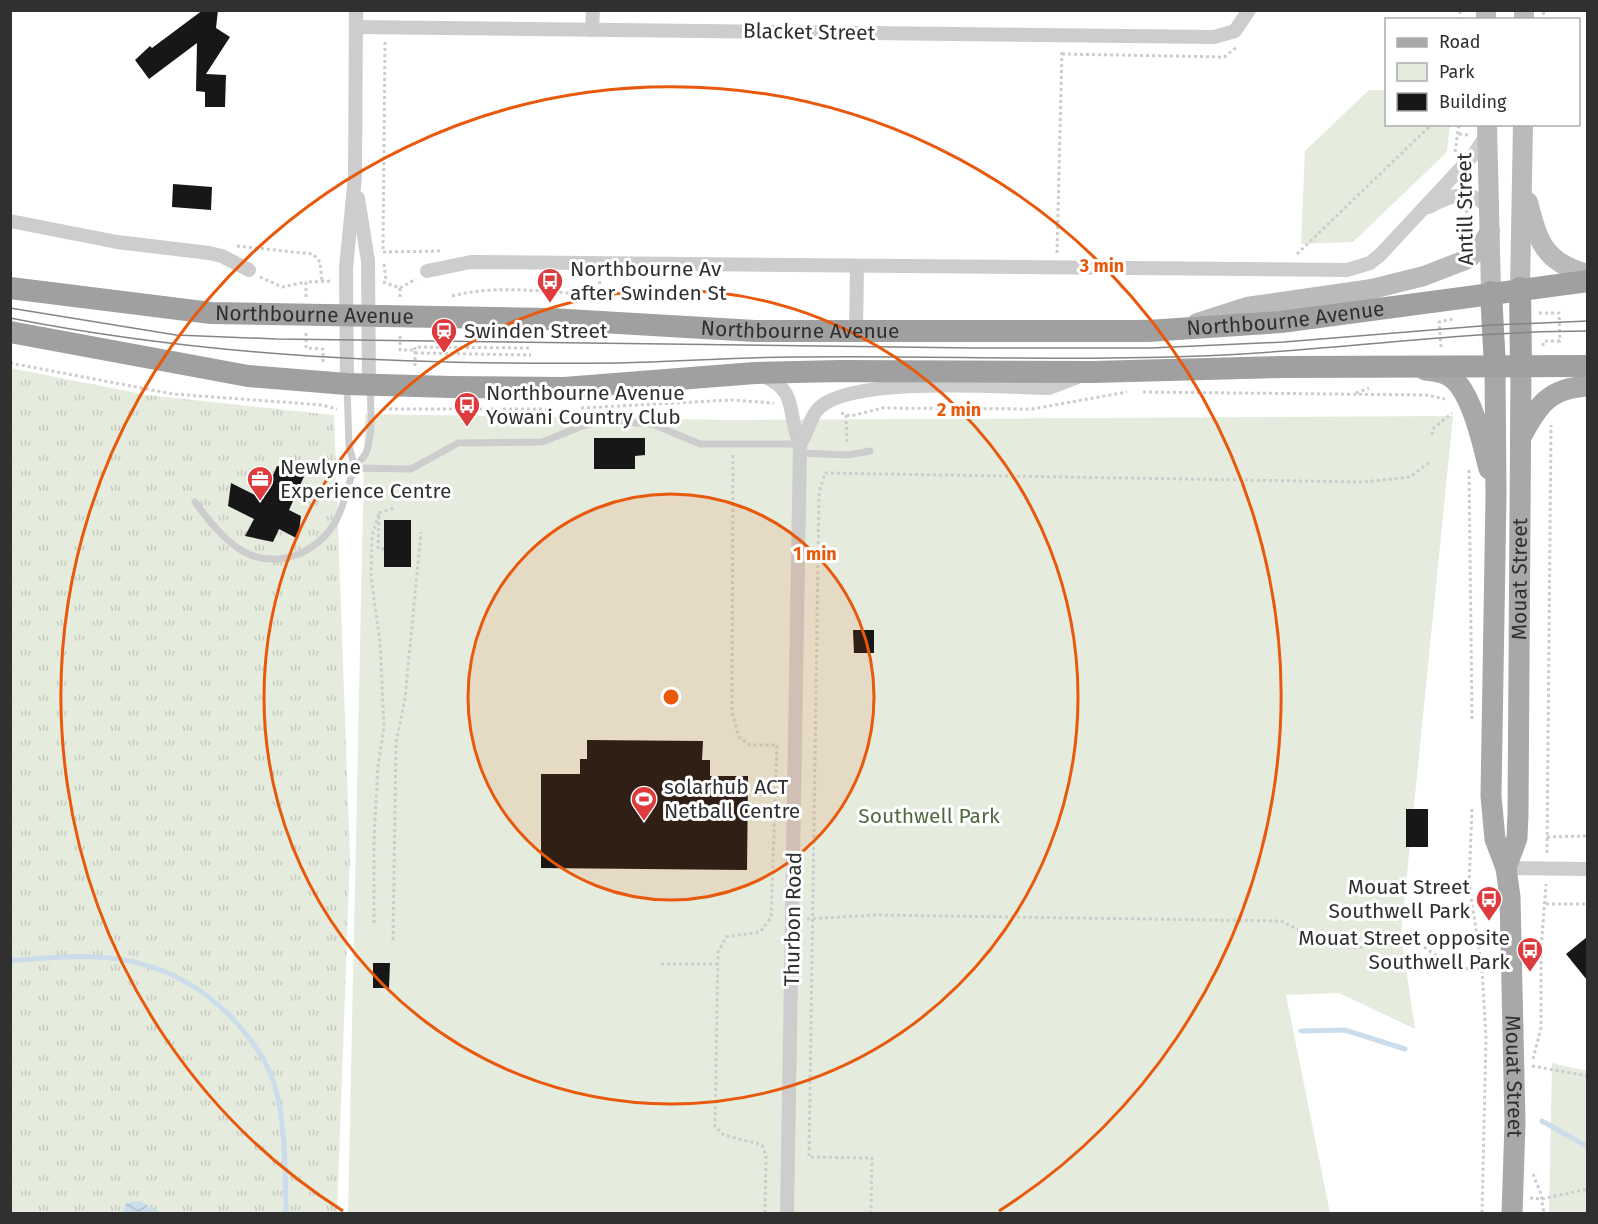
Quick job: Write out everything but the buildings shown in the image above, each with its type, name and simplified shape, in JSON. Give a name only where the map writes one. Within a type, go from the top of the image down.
[{"type":"highway","name":"Northbourne Avenue","points":[[10,288],[211,313],[550,319],[755,331],[1174,331],[1281,322],[1520,288],[1587,281]]},
{"type":"highway","name":"Mouat Street","points":[[1520,288],[1521,367]]},
{"type":"highway","name":"Mouat Street","points":[[1491,292],[1495,367]]},
{"type":"highway","name":"Northbourne Avenue","points":[[10,332],[248,376],[369,385],[564,388],[755,373],[1092,372],[1281,367],[1587,366]]},
{"type":"main road","points":[[1520,288],[1523,126]]},
{"type":"main road","name":"Antill Street","points":[[1482,132],[1489,209],[1491,292]]},
{"type":"main road","points":[[1522,179],[1538,241],[1557,261],[1587,274]]},
{"type":"main road","points":[[1174,331],[1247,307],[1372,289],[1424,276],[1468,259],[1480,248],[1490,231]]},
{"type":"main road","name":"Mouat Street","points":[[1495,367],[1496,496],[1491,796],[1495,839],[1506,868],[1510,897],[1515,1123],[1512,1214]]},
{"type":"main road","name":"Mouat Street","points":[[1506,868],[1517,830],[1521,367]]},
{"type":"main road","points":[[1415,368],[1446,375],[1457,383],[1468,400],[1496,496]]},
{"type":"main road","points":[[1520,440],[1536,410],[1548,398],[1563,389],[1587,386]]},
{"type":"street","points":[[356,10],[355,176],[346,268],[369,385]]},
{"type":"street","points":[[592,30],[593,10]]},
{"type":"street","name":"Blacket Street","points":[[356,27],[1214,37],[1234,31],[1249,10]]},
{"type":"street","name":"Northbourne Avenue","points":[[427,271],[471,262],[1333,271],[1370,263],[1422,212],[1474,154],[1482,132]]},
{"type":"street","points":[[347,384],[368,261],[355,176]]},
{"type":"street","name":"Northbourne Avenue","points":[[1422,212],[1452,195],[1468,196]]},
{"type":"street","points":[[1468,196],[1479,199],[1489,209]]},
{"type":"street","name":"Northbourne Avenue","points":[[10,221],[106,240],[209,253],[222,256],[249,270]]},
{"type":"street","points":[[856,332],[857,266]]},
{"type":"street","name":"Northbourne Avenue","points":[[838,397],[876,387],[1049,388],[1092,372]]},
{"type":"street","name":"Thurbon Road","points":[[755,373],[774,381],[785,390],[791,402],[794,427],[800,448],[787,1214]]},
{"type":"street","name":"Thurbon Road","points":[[800,448],[816,411],[838,397]]},
{"type":"street","points":[[1506,868],[1587,869]]},
{"type":"lane","points":[[347,384],[349,446],[355,468]]},
{"type":"lane","points":[[195,502],[222,536],[245,554],[259,558],[286,559],[314,546],[328,532],[341,511],[355,468],[365,454],[370,432],[369,385]]},
{"type":"lane","points":[[355,468],[411,468],[458,443],[542,442],[589,424],[609,421],[652,424],[700,444],[800,448],[854,454],[870,451]]},
{"type":"path","points":[[385,27],[383,252],[432,249],[453,252]]},
{"type":"path","points":[[1057,258],[1063,35]]},
{"type":"path","points":[[1302,260],[1292,260],[1430,126]]},
{"type":"path","points":[[1459,126],[1454,154],[1461,160]]},
{"type":"path","points":[[1459,135],[1482,132]]},
{"type":"path","points":[[1464,247],[1468,196]]},
{"type":"path","points":[[573,304],[599,305],[600,263]]},
{"type":"path","points":[[249,270],[275,286],[288,287],[306,282]]},
{"type":"path","points":[[448,297],[473,291],[526,290],[582,294],[585,305]]},
{"type":"path","points":[[400,298],[410,298]]},
{"type":"path","points":[[1441,347],[1439,322],[1453,321]]},
{"type":"path","points":[[531,348],[415,347],[415,351],[531,355]]},
{"type":"path","points":[[10,363],[172,394],[322,405]]},
{"type":"path","points":[[846,415],[882,408],[1032,409],[1074,399],[1102,398],[1127,392]]},
{"type":"path","points":[[1139,392],[1426,395],[1448,400]]},
{"type":"path","points":[[1432,435],[1433,429],[1456,410]]},
{"type":"path","points":[[1551,421],[1547,837],[1587,836]]},
{"type":"path","points":[[733,445],[732,712],[739,737],[750,745],[777,745],[771,918],[760,932],[726,937],[718,952],[715,1127],[724,1135],[762,1145],[766,1156],[765,1214]]},
{"type":"path","points":[[871,1214],[872,1158],[809,1157],[819,492],[825,473],[1363,482],[1410,477],[1431,461]]},
{"type":"path","points":[[379,513],[394,508]]},
{"type":"path","points":[[379,513],[378,549],[384,549]]},
{"type":"path","points":[[374,923],[374,840],[378,766],[384,727],[380,642],[371,577],[372,536],[379,513]]},
{"type":"path","points":[[393,940],[396,743],[405,699],[421,532]]},
{"type":"path","points":[[1528,1072],[1541,1028],[1540,950],[1546,904],[1587,903]]},
{"type":"path","points":[[814,919],[876,915],[1281,921],[1318,940],[1352,948],[1405,942],[1421,945],[1456,969],[1482,968]]},
{"type":"path","points":[[661,963],[718,964]]},
{"type":"path","points":[[1482,1214],[1486,1038]]},
{"type":"path","points":[[1530,1066],[1543,1066],[1587,1076]]},
{"type":"path","points":[[1544,1214],[1542,1198],[1587,1189]]},
{"type":"green space","points":[[1369,90],[1385,90],[1385,126],[1450,126],[1447,152],[1353,242],[1301,244],[1305,151]]},
{"type":"green space","points":[[10,368],[147,395],[334,415],[350,857],[337,1213],[11,1213]]},
{"type":"green space","name":"Southwell Park","points":[[365,414],[733,420],[1453,416],[1401,935],[1415,1029],[1339,993],[1286,995],[1330,1213],[348,1214]]},
{"type":"green space","points":[[1552,1063],[1587,1071],[1587,1213],[1549,1213]]},
{"type":"water","points":[[139,1201],[162,1213],[123,1213],[126,1203]]},
{"type":"waterway","points":[[10,961],[72,957],[101,957],[129,961],[155,968],[181,979],[206,995],[231,1017],[257,1049],[275,1086],[283,1133],[286,1214]]},
{"type":"waterway","points":[[1301,1031],[1345,1030],[1405,1049]]},
{"type":"waterway","points":[[1542,1121],[1588,1147]]},
{"type":"tram line","points":[[10,308],[176,335],[277,339],[973,348],[1151,348],[1284,342],[1493,325],[1588,321]]},
{"type":"tram line","points":[[10,318],[86,332],[238,350],[389,360],[542,363],[772,357],[1169,357],[1268,352],[1497,334],[1588,331]]},
{"type":"place","name":"Northbourne Av after Swinden St","points":[[550,304]]},
{"type":"place","name":"Swinden Street","points":[[444,354]]},
{"type":"place","name":"Northbourne Avenue Yowani Country Club","points":[[467,428]]},
{"type":"place","name":"Newlyne Experience Centre","points":[[260,502]]},
{"type":"place","name":"solarhub ACT Netball Centre","points":[[644,822]]},
{"type":"place","name":"Mouat Street Southwell Park","points":[[1489,922]]},
{"type":"place","name":"Mouat Street opposite Southwell Park","points":[[1530,973]]}]
